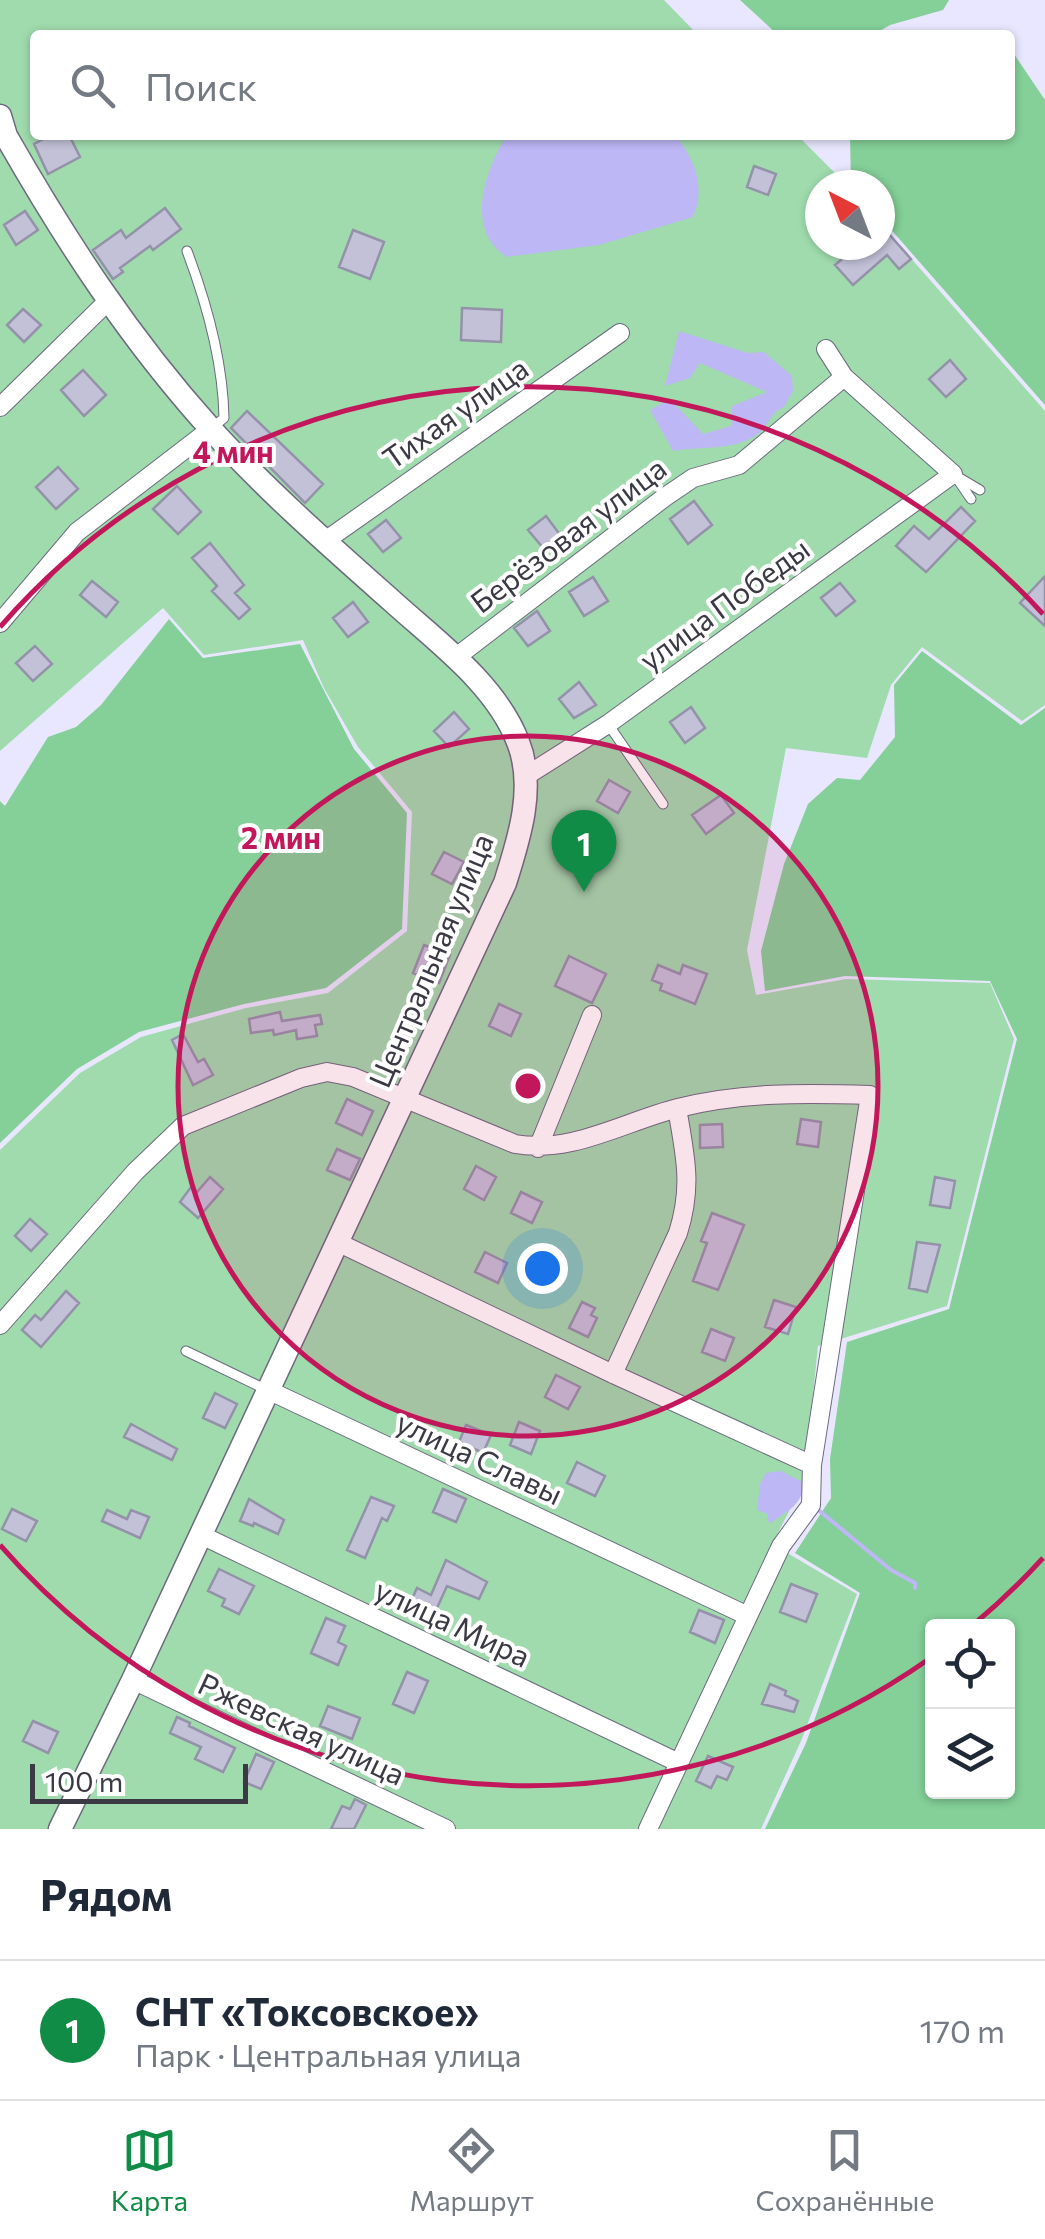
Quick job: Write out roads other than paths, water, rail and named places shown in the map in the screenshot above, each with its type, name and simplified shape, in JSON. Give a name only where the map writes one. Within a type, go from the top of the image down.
[{"type":"street","name":"Центральная улица","points":[[2,131],[107,302],[211,429],[324,540],[455,658],[496,704],[518,741],[526,776],[519,840],[505,882],[66,1827]]},
{"type":"street","points":[[0,407],[107,302]]},
{"type":"street","name":"Тихая улица","points":[[324,540],[620,333]]},
{"type":"street","points":[[826,349],[844,377],[953,474]]},
{"type":"street","name":"Берёзовая улица","points":[[455,658],[665,497],[693,478],[739,465],[844,377]]},
{"type":"street","points":[[0,624],[77,532],[211,429]]},
{"type":"street","name":"улица Победы","points":[[526,776],[608,724],[953,474]]},
{"type":"street","points":[[538,1148],[592,1016]]},
{"type":"street","points":[[0,1325],[135,1172],[184,1126],[301,1078],[327,1072],[353,1077],[514,1144],[538,1148],[564,1145],[677,1108],[778,1092],[870,1095],[812,1465],[811,1505],[781,1546],[648,1829]]},
{"type":"street","points":[[613,1374],[686,1208],[689,1179],[677,1108]]},
{"type":"street","points":[[337,1242],[812,1465]]},
{"type":"street","name":"улица Славы","points":[[268,1390],[748,1616]]},
{"type":"street","name":"улица Мира","points":[[201,1535],[680,1763]]},
{"type":"street","name":"Ржевская улица","points":[[133,1680],[446,1829]]},
{"type":"lane","points":[[187,251],[208,306],[224,402],[224,418],[211,429]]},
{"type":"lane","points":[[953,474],[980,490]]},
{"type":"lane","points":[[953,474],[971,499]]},
{"type":"lane","points":[[608,724],[663,804]]},
{"type":"lane","name":"улица Славы","points":[[186,1351],[268,1390]]},
{"type":"waterway","points":[[816,1508],[891,1570],[915,1583],[915,1588]]},
{"type":"place","name":"СНТ «Токсовское»","points":[[584,892]]}]
